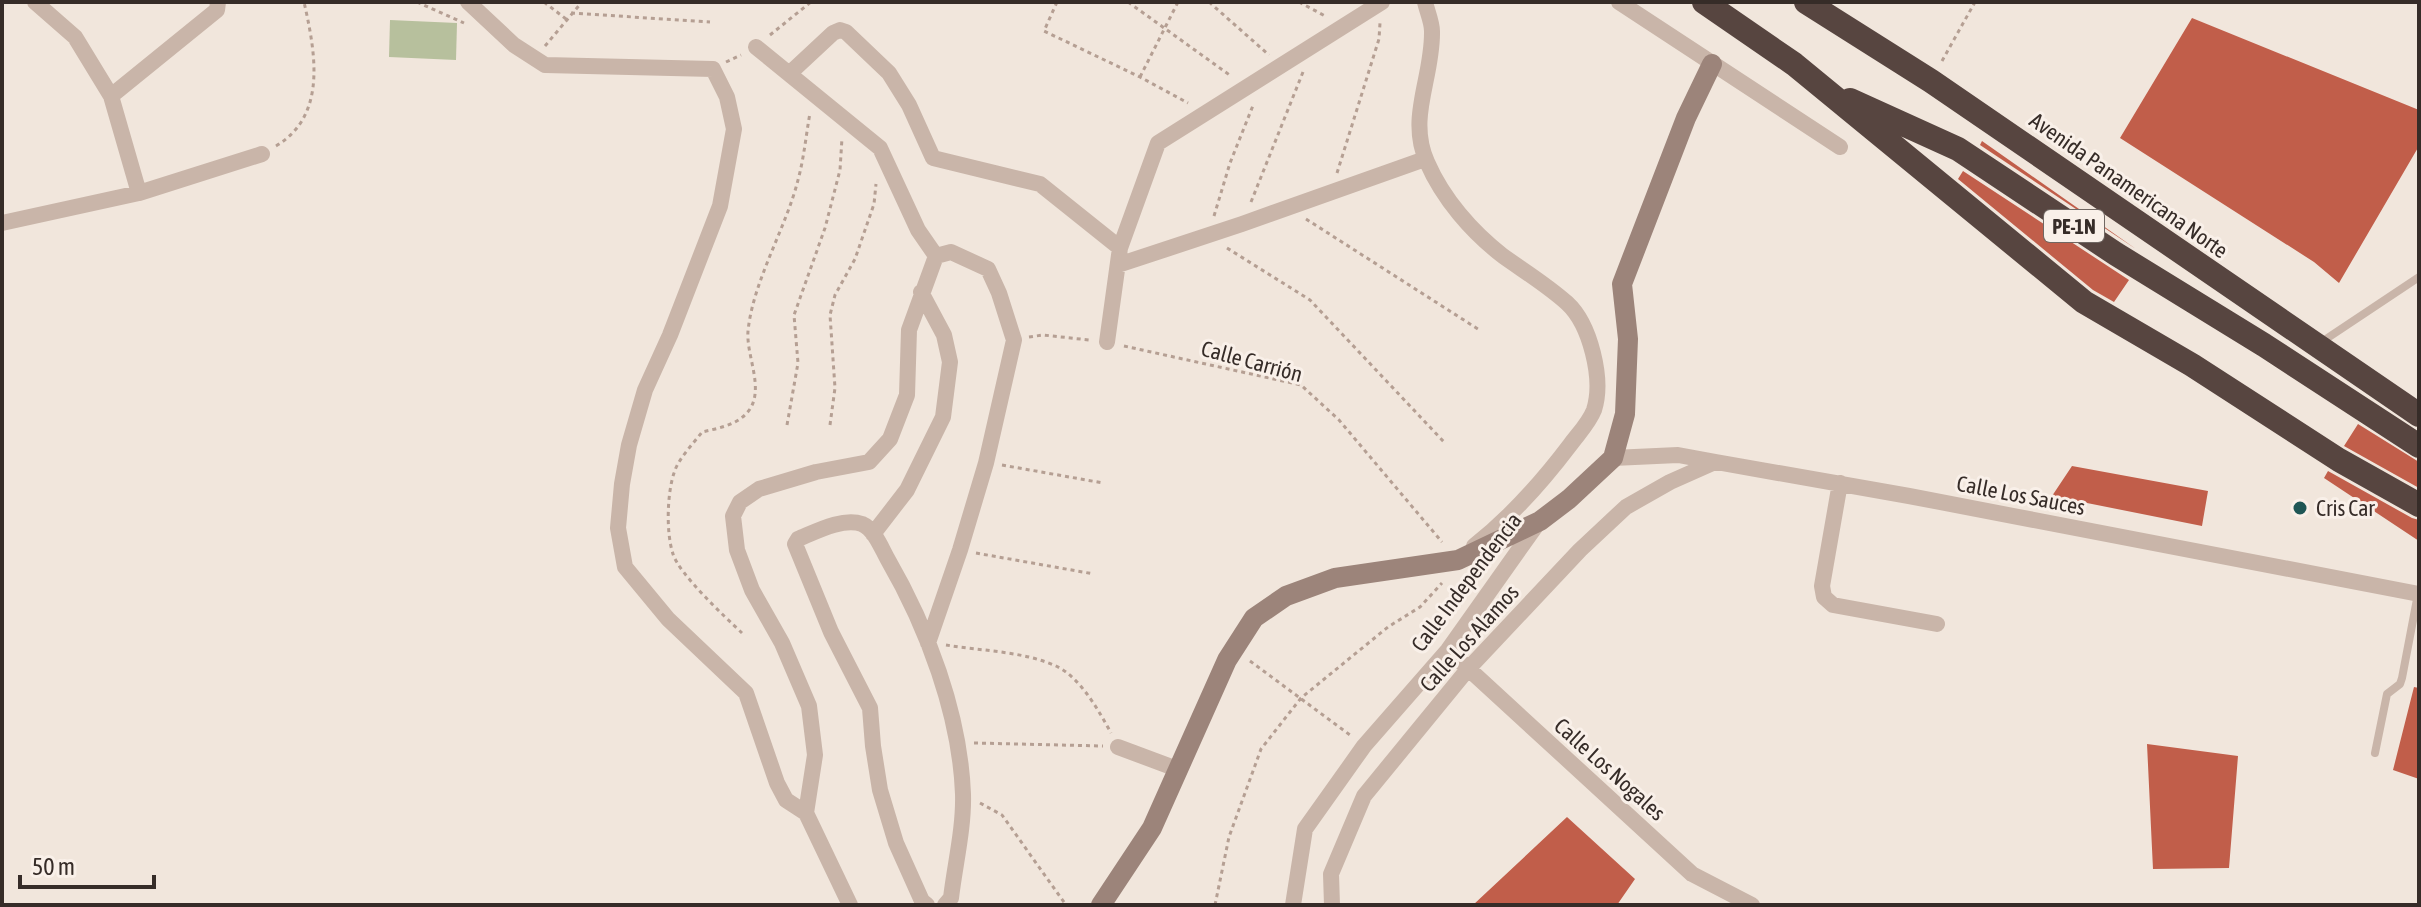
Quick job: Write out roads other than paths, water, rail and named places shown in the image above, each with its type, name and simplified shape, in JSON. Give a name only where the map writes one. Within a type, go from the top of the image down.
[{"type":"highway","name":"PE-1N","points":[[1704,2],[1794,64],[2084,302],[2192,365],[2339,460],[2419,505]]},
{"type":"highway","name":"Avenida Panamericana Norte","points":[[1806,2],[1931,81],[2419,415]]},
{"type":"highway","name":"PE-1N","points":[[1822,87],[1958,149],[2116,254],[2419,446]]},
{"type":"street","points":[[35,2],[75,37],[111,96],[139,193]]},
{"type":"street","points":[[111,96],[217,10],[218,2]]},
{"type":"street","points":[[468,2],[514,45],[545,65],[713,69],[727,97],[734,129],[720,206],[645,390],[629,445],[618,528],[625,567],[668,619],[746,693],[777,783],[786,800],[806,813],[850,905]]},
{"type":"street","points":[[1425,2],[1432,29],[1428,71],[1417,119],[1425,159],[1438,185],[1472,228],[1502,255],[1570,305],[1591,341],[1597,391],[1593,411],[1546,477],[1497,528],[1458,560]]},
{"type":"street","points":[[1619,2],[1840,147]]},
{"type":"street","points":[[1107,342],[1119,257],[1158,143],[1379,4]]},
{"type":"street","points":[[789,74],[833,33],[840,30],[846,32],[889,73],[909,105],[933,158],[1040,184],[1119,257]]},
{"type":"street","points":[[756,47],[880,148],[918,230],[936,256]]},
{"type":"street","points":[[1613,458],[1625,414],[1628,339],[1622,284],[1686,118],[1712,64]]},
{"type":"street","points":[[3,220],[139,193],[262,154]]},
{"type":"street","points":[[1119,257],[1207,236],[1425,159]]},
{"type":"street","points":[[928,643],[986,463],[1014,340],[988,269],[951,252],[936,256]]},
{"type":"street","points":[[806,813],[815,755],[809,706],[782,643],[747,576],[737,550],[733,516],[740,502],[759,489],[816,472],[869,462],[890,439],[907,395],[909,330],[936,256]]},
{"type":"street","points":[[873,534],[907,490],[943,417],[950,362],[944,335],[921,292]]},
{"type":"street","name":"Calle Los Sauces","points":[[1613,458],[1678,455],[2418,594]]},
{"type":"street","name":"Calle Independencia","points":[[1293,905],[1305,829],[1364,746],[1448,650],[1540,521],[1613,458]]},
{"type":"street","name":"Calle Los Alamos","points":[[1332,905],[1331,874],[1364,796],[1468,669],[1580,550],[1626,507],[1670,482],[1716,462]]},
{"type":"street","points":[[1840,483],[1822,586],[1824,597],[1833,605],[1937,624]]},
{"type":"street","points":[[1101,905],[1152,828],[1234,650],[1254,618],[1286,596],[1335,578],[1458,560],[1540,521]]},
{"type":"street","points":[[927,905],[922,901],[896,843],[880,790],[870,708],[831,632],[795,544],[798,539],[852,522],[864,524],[873,534],[906,590],[928,643],[952,718],[963,793],[951,898],[945,905]]},
{"type":"street","name":"Calle Los Nogales","points":[[1448,650],[1692,874],[1752,905]]},
{"type":"street","points":[[1118,747],[1177,769]]},
{"type":"lane","points":[[2317,346],[2419,277]]},
{"type":"lane","points":[[2375,753],[2387,694],[2400,684],[2402,678],[2418,594]]},
{"type":"place","name":"Cris Car","points":[[2300,508]]}]
